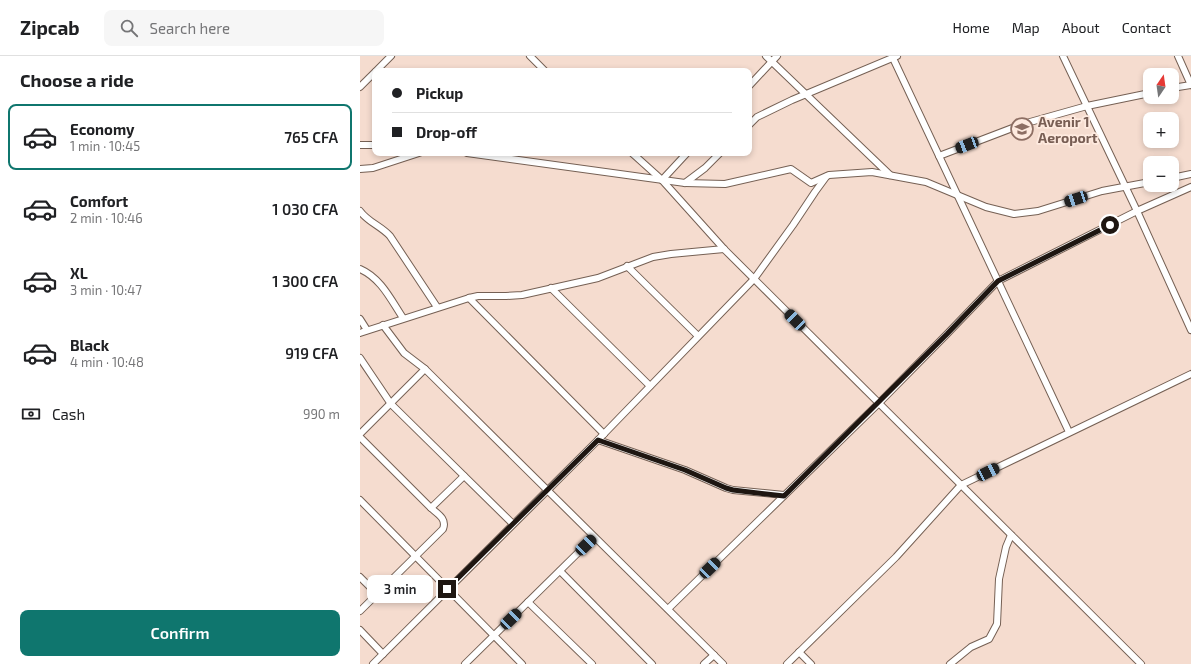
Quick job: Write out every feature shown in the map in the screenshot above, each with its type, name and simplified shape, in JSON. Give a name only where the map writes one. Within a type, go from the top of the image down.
[{"type":"street","points":[[380,68],[391,56]]},
{"type":"street","points":[[530,56],[542,68]]},
{"type":"street","points":[[766,56],[890,175]]},
{"type":"street","points":[[752,83],[777,56]]},
{"type":"street","points":[[1063,56],[1138,211],[1191,330]]},
{"type":"street","points":[[1178,56],[1191,85],[1179,87]]},
{"type":"street","points":[[752,122],[757,117],[805,95],[894,57],[1069,432]]},
{"type":"street","points":[[360,87],[372,76]]},
{"type":"street","points":[[939,156],[1023,124],[1087,106],[1143,94]]},
{"type":"street","points":[[360,145],[372,145]]},
{"type":"street","points":[[360,170],[373,168],[410,156]]},
{"type":"street","points":[[489,156],[686,183],[725,184],[791,169],[811,183],[829,175],[872,172],[926,182],[986,207],[1014,214],[1038,212],[1102,191],[1143,183]]},
{"type":"street","points":[[635,156],[662,180],[724,249],[1141,664]]},
{"type":"street","points":[[662,180],[684,156]]},
{"type":"street","points":[[686,183],[717,156]]},
{"type":"street","points":[[1179,177],[1191,174]]},
{"type":"street","points":[[373,664],[604,434],[754,278],[793,225],[814,192],[829,175]]},
{"type":"street","points":[[668,609],[879,403],[998,281],[1138,211],[1191,187]]},
{"type":"street","points":[[360,211],[367,219],[390,236],[437,307]]},
{"type":"street","points":[[360,333],[437,307],[469,298],[478,296],[522,295],[598,278],[653,257],[724,249]]},
{"type":"street","points":[[627,266],[698,336]]},
{"type":"street","points":[[360,269],[367,272],[378,281],[403,318]]},
{"type":"street","points":[[551,288],[650,386]]},
{"type":"street","points":[[469,298],[604,434]]},
{"type":"street","points":[[360,319],[367,330]]},
{"type":"street","points":[[383,325],[404,353],[425,369],[723,664]]},
{"type":"street","points":[[360,358],[362,366],[391,404],[513,524]]},
{"type":"street","points":[[360,611],[444,528],[445,524],[443,519],[360,435],[425,369]]},
{"type":"street","points":[[787,664],[896,557],[961,485],[1191,374]]},
{"type":"street","points":[[598,440],[685,470],[726,488],[784,496]]},
{"type":"street","points":[[431,508],[464,476]]},
{"type":"street","points":[[360,500],[522,664]]},
{"type":"street","points":[[950,664],[971,647],[989,639],[997,624],[999,579],[1006,547],[1011,535]]},
{"type":"street","points":[[465,664],[594,537]]},
{"type":"street","points":[[560,571],[652,664]]},
{"type":"street","points":[[360,577],[377,594]]},
{"type":"street","points":[[528,602],[592,664]]},
{"type":"street","points":[[360,630],[383,654]]},
{"type":"street","points":[[799,652],[811,664]]},
{"type":"street","points":[[704,664],[714,655]]},
{"type":"place","name":"Avenir 1 Aeroport","points":[[1022,129]]},
{"type":"route","points":[[447,589],[598,440],[685,470],[726,488],[784,496],[879,403],[998,281],[1110,225]]}]
